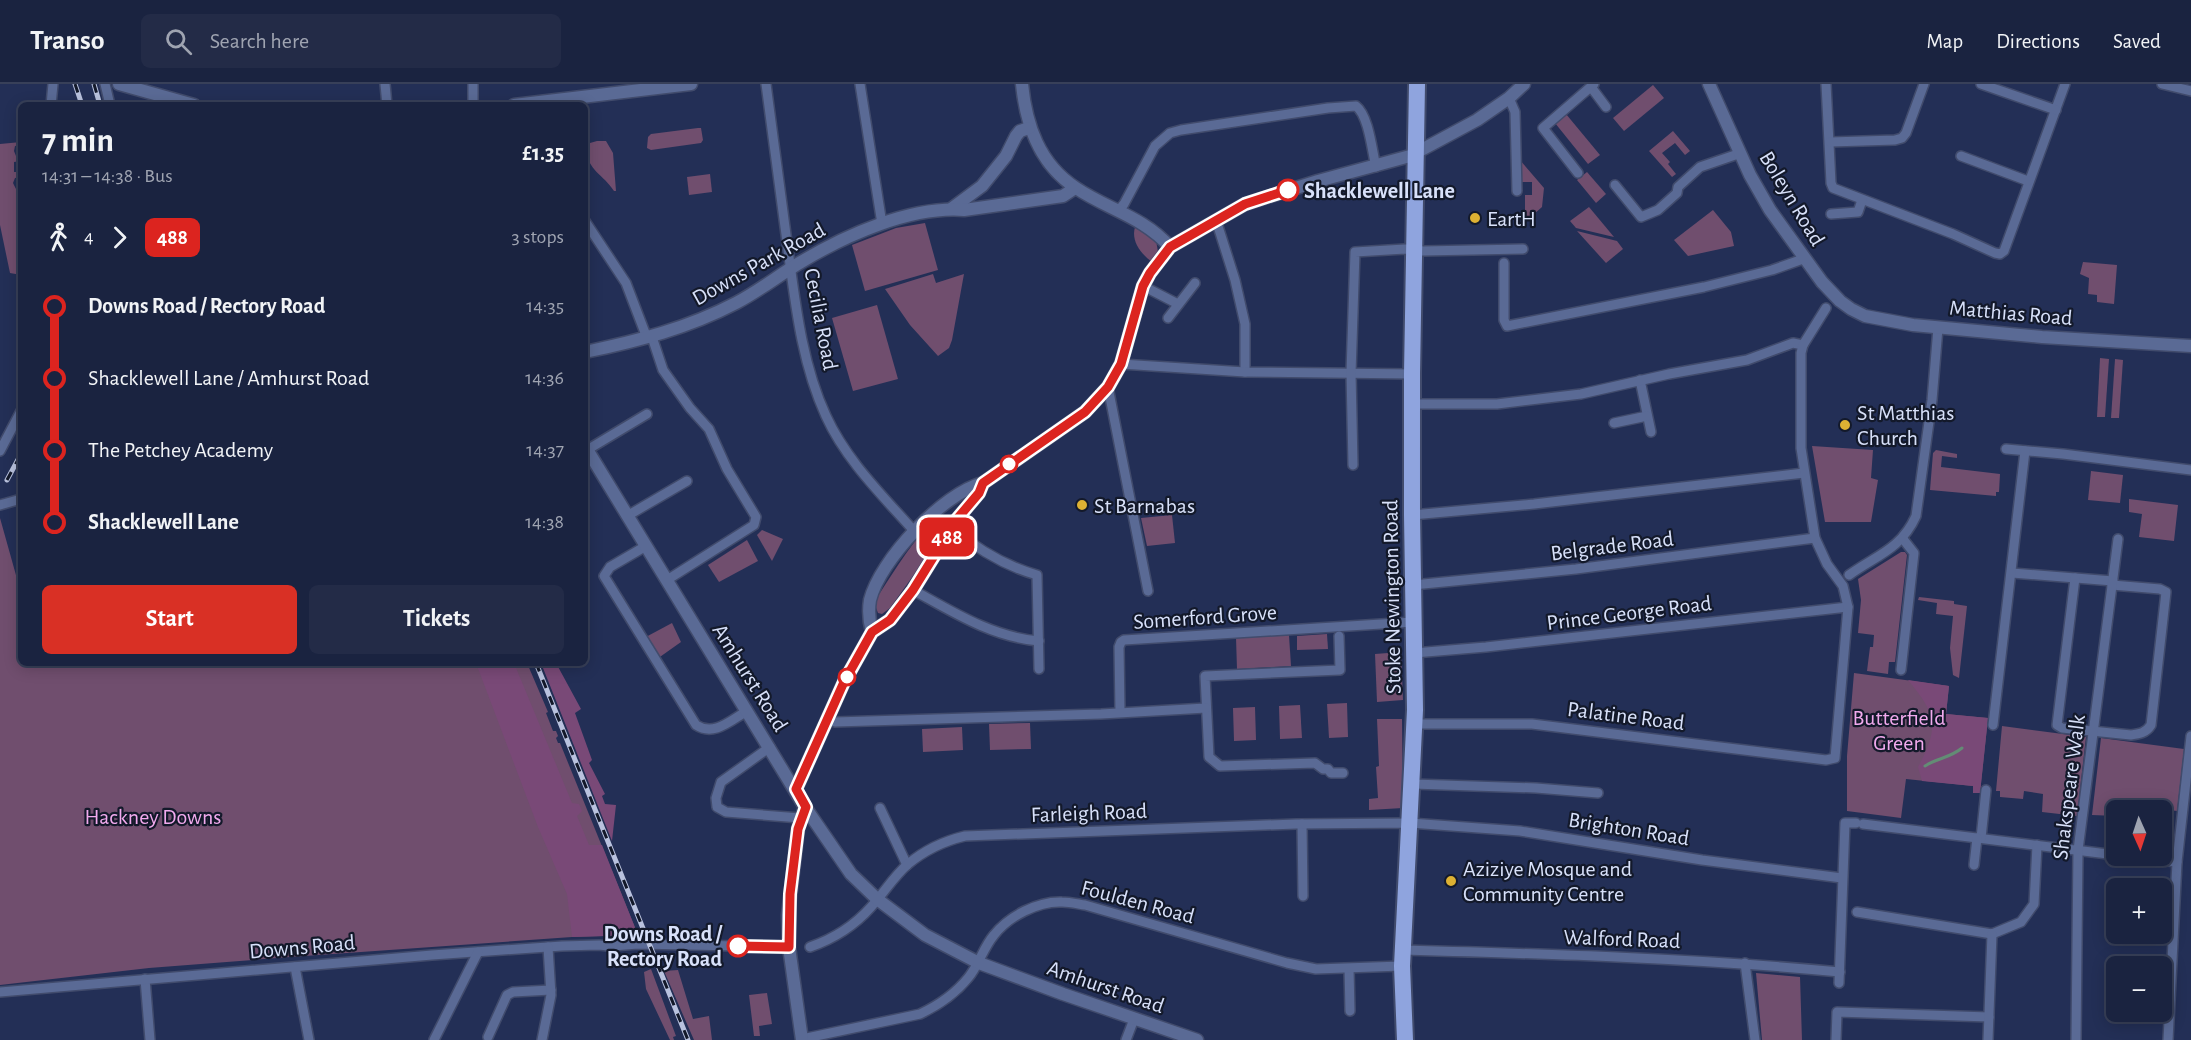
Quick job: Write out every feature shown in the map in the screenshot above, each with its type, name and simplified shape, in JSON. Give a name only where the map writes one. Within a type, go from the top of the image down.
[{"type":"highway","name":"Stoke Newington Road","points":[[1405,1040],[1402,958],[1415,723],[1412,374],[1418,84]]},
{"type":"street","points":[[51,102],[53,84]]},
{"type":"street","points":[[105,84],[109,102]]},
{"type":"street","points":[[119,84],[183,102]]},
{"type":"street","points":[[386,84],[387,102]]},
{"type":"street","points":[[473,84],[473,102]]},
{"type":"street","points":[[544,102],[691,84]]},
{"type":"street","name":"Cecilia Road","points":[[766,84],[796,309],[809,366],[826,415],[845,450],[914,531]]},
{"type":"street","points":[[860,84],[882,224]]},
{"type":"street","points":[[1022,84],[1029,128],[1048,161],[1076,188],[1156,232],[1170,247]]},
{"type":"street","points":[[872,632],[868,611],[877,581],[914,531],[941,506],[972,486],[983,483],[1085,412],[1108,387],[1121,364],[1143,286],[1170,247],[1256,200],[1318,181],[1376,167],[1417,152],[1477,120],[1509,98],[1524,84]]},
{"type":"street","name":"Boleyn Road","points":[[1708,84],[1759,192],[1803,259],[1835,296]]},
{"type":"street","points":[[1826,84],[1833,188],[1953,234],[1995,254],[2004,251],[2065,84]]},
{"type":"street","points":[[1830,142],[1902,138],[1924,84]]},
{"type":"street","points":[[1981,84],[2056,110]]},
{"type":"street","points":[[2162,84],[2191,91]]},
{"type":"street","points":[[1578,173],[1543,128],[1593,86],[1606,107]]},
{"type":"street","points":[[1509,98],[1515,112],[1518,191]]},
{"type":"street","points":[[1119,210],[1155,146],[1170,133],[1180,130],[1328,108],[1356,106],[1361,109],[1376,167]]},
{"type":"street","name":"Downs Park Road","points":[[951,209],[973,194],[997,169],[1020,131],[1029,128]]},
{"type":"street","points":[[1615,185],[1641,217],[1658,210],[1700,167],[1741,153]]},
{"type":"street","points":[[1961,156],[2028,181]]},
{"type":"street","name":"Downs Park Road","points":[[588,351],[650,337],[691,324],[738,302],[823,250],[882,224],[951,209],[964,210],[1064,196],[1076,188]]},
{"type":"street","points":[[973,194],[984,207]]},
{"type":"street","points":[[1831,214],[1858,212],[1862,200]]},
{"type":"street","points":[[1216,220],[1235,280],[1245,324],[1245,372]]},
{"type":"street","points":[[588,225],[626,282],[660,365],[690,408],[709,429],[727,469],[756,517],[754,525],[667,580]]},
{"type":"street","points":[[1353,465],[1351,374],[1355,252],[1414,250],[1504,256],[1523,249]]},
{"type":"street","points":[[1504,256],[1504,321],[1507,326],[1704,287],[1772,270],[1803,259]]},
{"type":"street","points":[[1168,318],[1196,283]]},
{"type":"street","points":[[1143,286],[1178,304]]},
{"type":"street","name":"Matthias Road","points":[[1835,296],[1851,309],[1865,316],[1913,326],[2191,346]]},
{"type":"street","points":[[1826,308],[1803,345],[1801,438],[1804,473],[1815,538],[1827,564],[1843,586],[1848,608]]},
{"type":"street","points":[[1849,576],[1893,549],[1912,525],[1918,510],[1933,398],[1938,327]]},
{"type":"street","points":[[1412,404],[1497,404],[1581,394],[1640,380],[1747,360],[1793,343],[1803,345]]},
{"type":"street","points":[[1121,364],[1245,372],[1412,374]]},
{"type":"street","points":[[1640,380],[1651,432]]},
{"type":"street","points":[[1108,387],[1148,591]]},
{"type":"street","points":[[588,447],[647,414]]},
{"type":"street","points":[[1614,423],[1647,416]]},
{"type":"street","points":[[0,452],[18,417]]},
{"type":"street","points":[[2006,449],[2191,470]]},
{"type":"street","name":"Amhurst Road","points":[[588,451],[796,789],[803,812],[851,874],[877,899],[925,935],[979,963],[1197,1040]]},
{"type":"street","points":[[2005,721],[1994,722],[2025,451]]},
{"type":"street","points":[[1412,515],[1543,503],[1804,473]]},
{"type":"street","points":[[627,516],[687,481]]},
{"type":"street","points":[[796,789],[844,682],[872,632],[890,620],[913,590],[954,525],[979,493],[983,483]]},
{"type":"street","points":[[0,505],[18,500]]},
{"type":"street","points":[[941,506],[951,512],[954,525],[992,557],[1037,575],[1040,669]]},
{"type":"street","name":"Belgrade Road","points":[[1413,585],[1564,571],[1815,538]]},
{"type":"street","points":[[1901,670],[1914,553],[1903,539]]},
{"type":"street","name":"Shakspeare Walk","points":[[2076,1040],[2078,850],[2118,539]]},
{"type":"street","points":[[646,546],[610,567],[604,576],[696,725],[703,730],[712,731],[747,711]]},
{"type":"street","points":[[2012,573],[2075,578],[2160,589],[2166,592],[2151,726],[2145,732],[2131,735],[2062,728],[2057,725],[2075,578]]},
{"type":"street","points":[[913,590],[989,630],[1020,639],[1039,641]]},
{"type":"street","name":"Prince George Road","points":[[1414,653],[1848,608]]},
{"type":"street","name":"Palatine Road","points":[[1415,723],[1540,724],[1739,750],[1834,757],[1848,608]]},
{"type":"street","points":[[868,611],[877,618],[890,620]]},
{"type":"street","name":"Somerford Grove","points":[[1120,712],[1119,647],[1124,640],[1413,622]]},
{"type":"street","points":[[1339,636],[1340,670],[1205,676],[1209,757],[1220,766],[1315,763],[1323,769],[1328,769],[1331,773],[1343,773]]},
{"type":"street","points":[[827,720],[850,722],[1206,708]]},
{"type":"street","points":[[2168,1040],[2177,862],[2191,736]]},
{"type":"street","points":[[770,747],[721,782],[716,798],[717,807],[726,812],[803,812],[790,894],[789,947],[802,1039]]},
{"type":"street","points":[[1413,784],[1536,788],[1598,793]]},
{"type":"street","points":[[1974,865],[1986,790]]},
{"type":"street","points":[[880,808],[907,865]]},
{"type":"street","name":"Farleigh Road","points":[[810,947],[844,931],[859,919],[907,865],[937,845],[966,836],[1302,824],[1410,823]]},
{"type":"street","name":"Brighton Road","points":[[1410,823],[1520,831],[1702,860],[1842,878]]},
{"type":"street","points":[[1839,983],[1845,824],[1860,823],[2106,854]]},
{"type":"street","points":[[1302,824],[1303,896]]},
{"type":"street","points":[[1857,912],[1992,934],[2021,922],[2034,904],[2037,845]]},
{"type":"street","points":[[2172,861],[2177,862]]},
{"type":"street","name":"Foulden Road","points":[[802,1039],[920,1014],[938,1005],[955,992],[979,963],[993,936],[1025,911],[1043,904],[1062,902],[1085,905],[1287,963],[1316,969],[1349,969],[1402,958]]},
{"type":"street","points":[[1988,1040],[1992,934]]},
{"type":"street","name":"Downs Road","points":[[0,992],[548,947],[638,944],[789,947]]},
{"type":"street","points":[[542,1040],[551,990],[548,947]]},
{"type":"street","points":[[434,1040],[478,952]]},
{"type":"street","name":"Walford Road","points":[[1402,958],[1607,956],[1745,963],[1840,972]]},
{"type":"street","points":[[1744,1040],[1755,1040],[1745,963]]},
{"type":"street","points":[[295,967],[309,1040]]},
{"type":"street","points":[[1349,969],[1350,1011]]},
{"type":"street","points":[[145,979],[150,1040]]},
{"type":"street","points":[[488,1037],[507,995],[513,992],[551,990]]},
{"type":"street","points":[[1836,1040],[1837,1012],[1989,1017]]},
{"type":"street","points":[[1125,1040],[1134,1019]]},
{"type":"green space","points":[[1653,85],[1664,98],[1624,131],[1613,118]]},
{"type":"green space","points":[[1566,114],[1600,155],[1588,164],[1555,123]]},
{"type":"green space","points":[[701,128],[703,140],[701,143],[651,150],[647,148],[648,137],[651,134]]},
{"type":"green space","points":[[1673,131],[1690,151],[1685,155],[1675,143],[1662,153],[1676,174],[1672,177],[1649,151]]},
{"type":"green space","points":[[606,141],[613,153],[616,191],[590,162],[588,146],[590,143]]},
{"type":"green space","points":[[18,142],[14,151],[18,156],[18,161],[14,162],[14,172],[18,172],[18,178],[15,178],[13,183],[18,189],[18,274],[10,273],[0,225],[0,144]]},
{"type":"green space","points":[[1519,159],[1544,188],[1542,207],[1525,222],[1525,195],[1532,195],[1532,182],[1520,182]]},
{"type":"green space","points":[[1587,172],[1606,194],[1596,203],[1577,180]]},
{"type":"green space","points":[[710,174],[712,192],[689,195],[687,177]]},
{"type":"green space","points":[[1589,207],[1614,237],[1576,228],[1570,221]]},
{"type":"green space","points":[[1713,210],[1731,232],[1734,246],[1688,256],[1674,240]]},
{"type":"green space","points":[[925,223],[938,270],[865,291],[852,245],[896,228]]},
{"type":"green space","points":[[1135,227],[1156,240],[1158,252],[1152,262],[1138,246],[1134,237]]},
{"type":"green space","points":[[1577,231],[1617,241],[1623,249],[1606,263]]},
{"type":"green space","points":[[2083,262],[2117,265],[2114,304],[2097,302],[2097,295],[2088,294],[2089,278],[2080,274]]},
{"type":"green space","points":[[933,274],[936,283],[964,274],[952,340],[949,348],[938,356],[910,325],[885,289]]},
{"type":"green space","points":[[877,305],[898,379],[853,391],[832,318]]},
{"type":"green space","points":[[2100,358],[2109,359],[2105,417],[2097,417]]},
{"type":"green space","points":[[2115,359],[2123,360],[2119,418],[2111,418]]},
{"type":"green space","points":[[1812,446],[1873,450],[1871,478],[1878,480],[1871,522],[1825,522]]},
{"type":"green space","points":[[1936,450],[1957,454],[1957,458],[1942,456],[1941,467],[2000,474],[1999,492],[1996,492],[1996,496],[1930,490],[1933,453]]},
{"type":"green space","points":[[2091,471],[2123,475],[2120,503],[2088,500]]},
{"type":"green space","points":[[2129,499],[2178,505],[2174,541],[2139,537],[2142,514],[2129,512]]},
{"type":"green space","points":[[940,515],[947,517],[949,521],[933,548],[890,608],[882,614],[878,613],[875,605],[878,596],[914,543]]},
{"type":"green space","points":[[1172,515],[1175,543],[1147,546],[1141,518]]},
{"type":"green space","name":"Hackney Downs","points":[[0,518],[18,582],[18,666],[528,666],[638,935],[572,937],[149,968],[0,985]]},
{"type":"green space","points":[[762,530],[783,539],[772,561],[757,535]]},
{"type":"green space","points":[[747,540],[758,561],[719,582],[708,565]]},
{"type":"green space","name":"Butterfield Green","points":[[1901,552],[1907,555],[1895,662],[1889,662],[1888,674],[1867,671],[1874,635],[1858,633],[1861,600],[1858,579]]},
{"type":"green space","points":[[1919,597],[1954,601],[1954,604],[1967,606],[1959,678],[1953,675],[1950,648],[1953,616],[1936,614],[1937,603],[1918,600]]},
{"type":"green space","points":[[672,623],[681,642],[657,659],[644,638]]},
{"type":"green space","points":[[1327,634],[1328,649],[1297,650],[1297,636]]},
{"type":"green space","points":[[1289,635],[1291,666],[1237,669],[1236,638]]},
{"type":"green space","points":[[1401,652],[1403,700],[1377,702],[1375,654]]},
{"type":"green space","name":"Butterfield Green","points":[[1854,673],[1949,686],[1946,714],[1988,718],[1980,793],[1973,793],[1973,786],[1906,779],[1901,818],[1847,811],[1847,756]]},
{"type":"green space","points":[[1347,703],[1348,737],[1329,738],[1327,704]]},
{"type":"green space","points":[[1300,705],[1302,738],[1280,739],[1279,706]]},
{"type":"green space","points":[[1255,707],[1256,740],[1234,741],[1233,708]]},
{"type":"green space","points":[[1377,719],[1402,719],[1403,808],[1369,810],[1369,799],[1378,798]]},
{"type":"green space","points":[[1030,723],[1031,749],[990,750],[989,724]]},
{"type":"green space","name":"Butterfield Green","points":[[2002,726],[2086,737],[2077,816],[2042,812],[2043,794],[2024,791],[2023,799],[2000,797],[2000,791],[1996,791]]},
{"type":"green space","points":[[962,727],[963,750],[923,752],[922,729]]},
{"type":"green space","points":[[2101,738],[2184,749],[2177,811],[2172,810],[2172,800],[2106,800],[2106,816],[2092,815]]},
{"type":"green space","points":[[651,969],[676,1036],[673,1037],[674,1040],[670,1040],[646,989],[644,972]]},
{"type":"green space","points":[[678,970],[693,1019],[709,1016],[712,1040],[694,1040],[664,971]]},
{"type":"green space","points":[[1756,973],[1800,977],[1802,1040],[1762,1040]]},
{"type":"green space","points":[[767,993],[772,1024],[759,1026],[760,1036],[754,1036],[749,995]]},
{"type":"shaded area","points":[[477,666],[515,666],[572,803],[579,804],[582,811],[577,816],[589,845],[602,845],[638,935],[572,937],[567,894],[538,827]]},
{"type":"shaded area","points":[[542,666],[558,666],[581,709],[575,713],[592,760],[589,763],[605,794],[602,796],[605,804],[616,805],[612,841]]},
{"type":"shaded area","points":[[1908,680],[1949,686],[1946,714],[1988,718],[1980,793],[1973,793],[1973,786],[1922,781],[1918,767],[1930,741],[1932,721],[1924,702]]},
{"type":"waterway","points":[[1925,766],[1962,748]]},
{"type":"railway","points":[[75,84],[81,102]]},
{"type":"railway","points":[[94,84],[99,102]]},
{"type":"railway","points":[[7,480],[18,460]]},
{"type":"railway","points":[[537,666],[688,1040]]},
{"type":"bus line","name":"488","points":[[738,946],[789,947],[790,894],[798,829],[806,807],[796,789],[844,682],[872,632],[883,627],[890,620],[913,590],[957,519],[979,493],[983,483],[1085,412],[1108,387],[1121,364],[1143,286],[1170,247],[1245,204],[1288,190]]},
{"type":"place","name":"Shacklewell Lane","points":[[1288,190]]},
{"type":"place","name":"EartH","points":[[1475,218]]},
{"type":"place","name":"St Matthias Church","points":[[1845,425]]},
{"type":"place","name":"St Barnabas","points":[[1082,505]]},
{"type":"place","name":"Aziziye Mosque and Community Centre","points":[[1451,881]]},
{"type":"place","name":"Downs Road / Rectory Road","points":[[738,946]]}]
